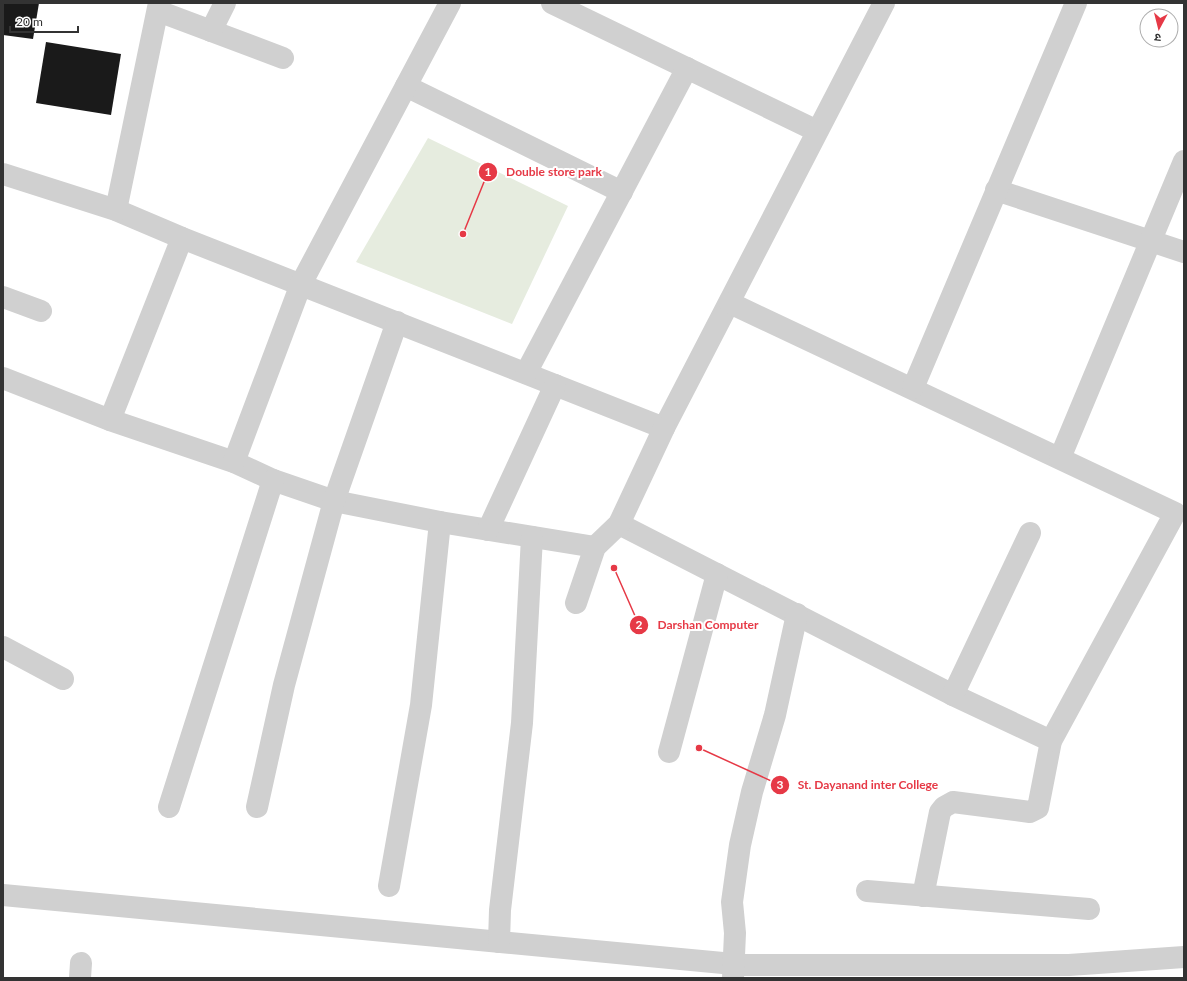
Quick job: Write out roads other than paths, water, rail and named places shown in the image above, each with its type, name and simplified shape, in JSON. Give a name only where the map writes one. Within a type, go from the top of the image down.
[{"type":"street","points":[[211,31],[225,3]]},
{"type":"street","points":[[234,462],[301,284],[450,3]]},
{"type":"street","points":[[552,3],[817,131]]},
{"type":"street","points":[[576,603],[595,547],[619,524],[664,428],[884,3]]},
{"type":"street","points":[[913,388],[1076,3]]},
{"type":"street","points":[[116,210],[159,7],[211,31],[283,58]]},
{"type":"street","points":[[526,373],[687,68]]},
{"type":"street","points":[[406,86],[622,192]]},
{"type":"street","points":[[1060,458],[1150,239],[1184,161]]},
{"type":"street","points":[[3,174],[116,210],[182,238],[664,428]]},
{"type":"street","points":[[996,190],[1150,239],[1184,252]]},
{"type":"street","points":[[110,420],[182,238]]},
{"type":"street","points":[[3,297],[41,311]]},
{"type":"street","points":[[730,303],[913,388],[1179,515],[1051,741],[1040,804],[1035,810],[1030,812],[954,802],[944,807],[940,812],[923,896]]},
{"type":"street","points":[[257,806],[284,684],[334,501],[397,322]]},
{"type":"street","points":[[3,378],[110,420],[234,462],[273,480],[334,501],[440,522],[595,547]]},
{"type":"street","points":[[488,530],[555,385]]},
{"type":"street","points":[[169,807],[273,480]]},
{"type":"street","points":[[389,886],[421,705],[440,522]]},
{"type":"street","points":[[619,524],[953,695],[1051,741]]},
{"type":"street","points":[[953,695],[1030,533]]},
{"type":"street","points":[[499,942],[500,910],[522,723],[532,537]]},
{"type":"street","points":[[668,752],[717,574]]},
{"type":"street","points":[[734,971],[735,933],[732,902],[740,845],[752,792],[775,716],[797,614]]},
{"type":"street","points":[[3,647],[63,678]]},
{"type":"street","points":[[867,891],[1089,909]]},
{"type":"street","points":[[3,895],[499,942],[734,971],[1069,965],[1184,957]]},
{"type":"place","name":"Double store park","points":[[463,234]]},
{"type":"place","name":"Darshan Computer","points":[[614,568]]},
{"type":"place","name":"St. Dayanand inter College","points":[[699,748]]}]
